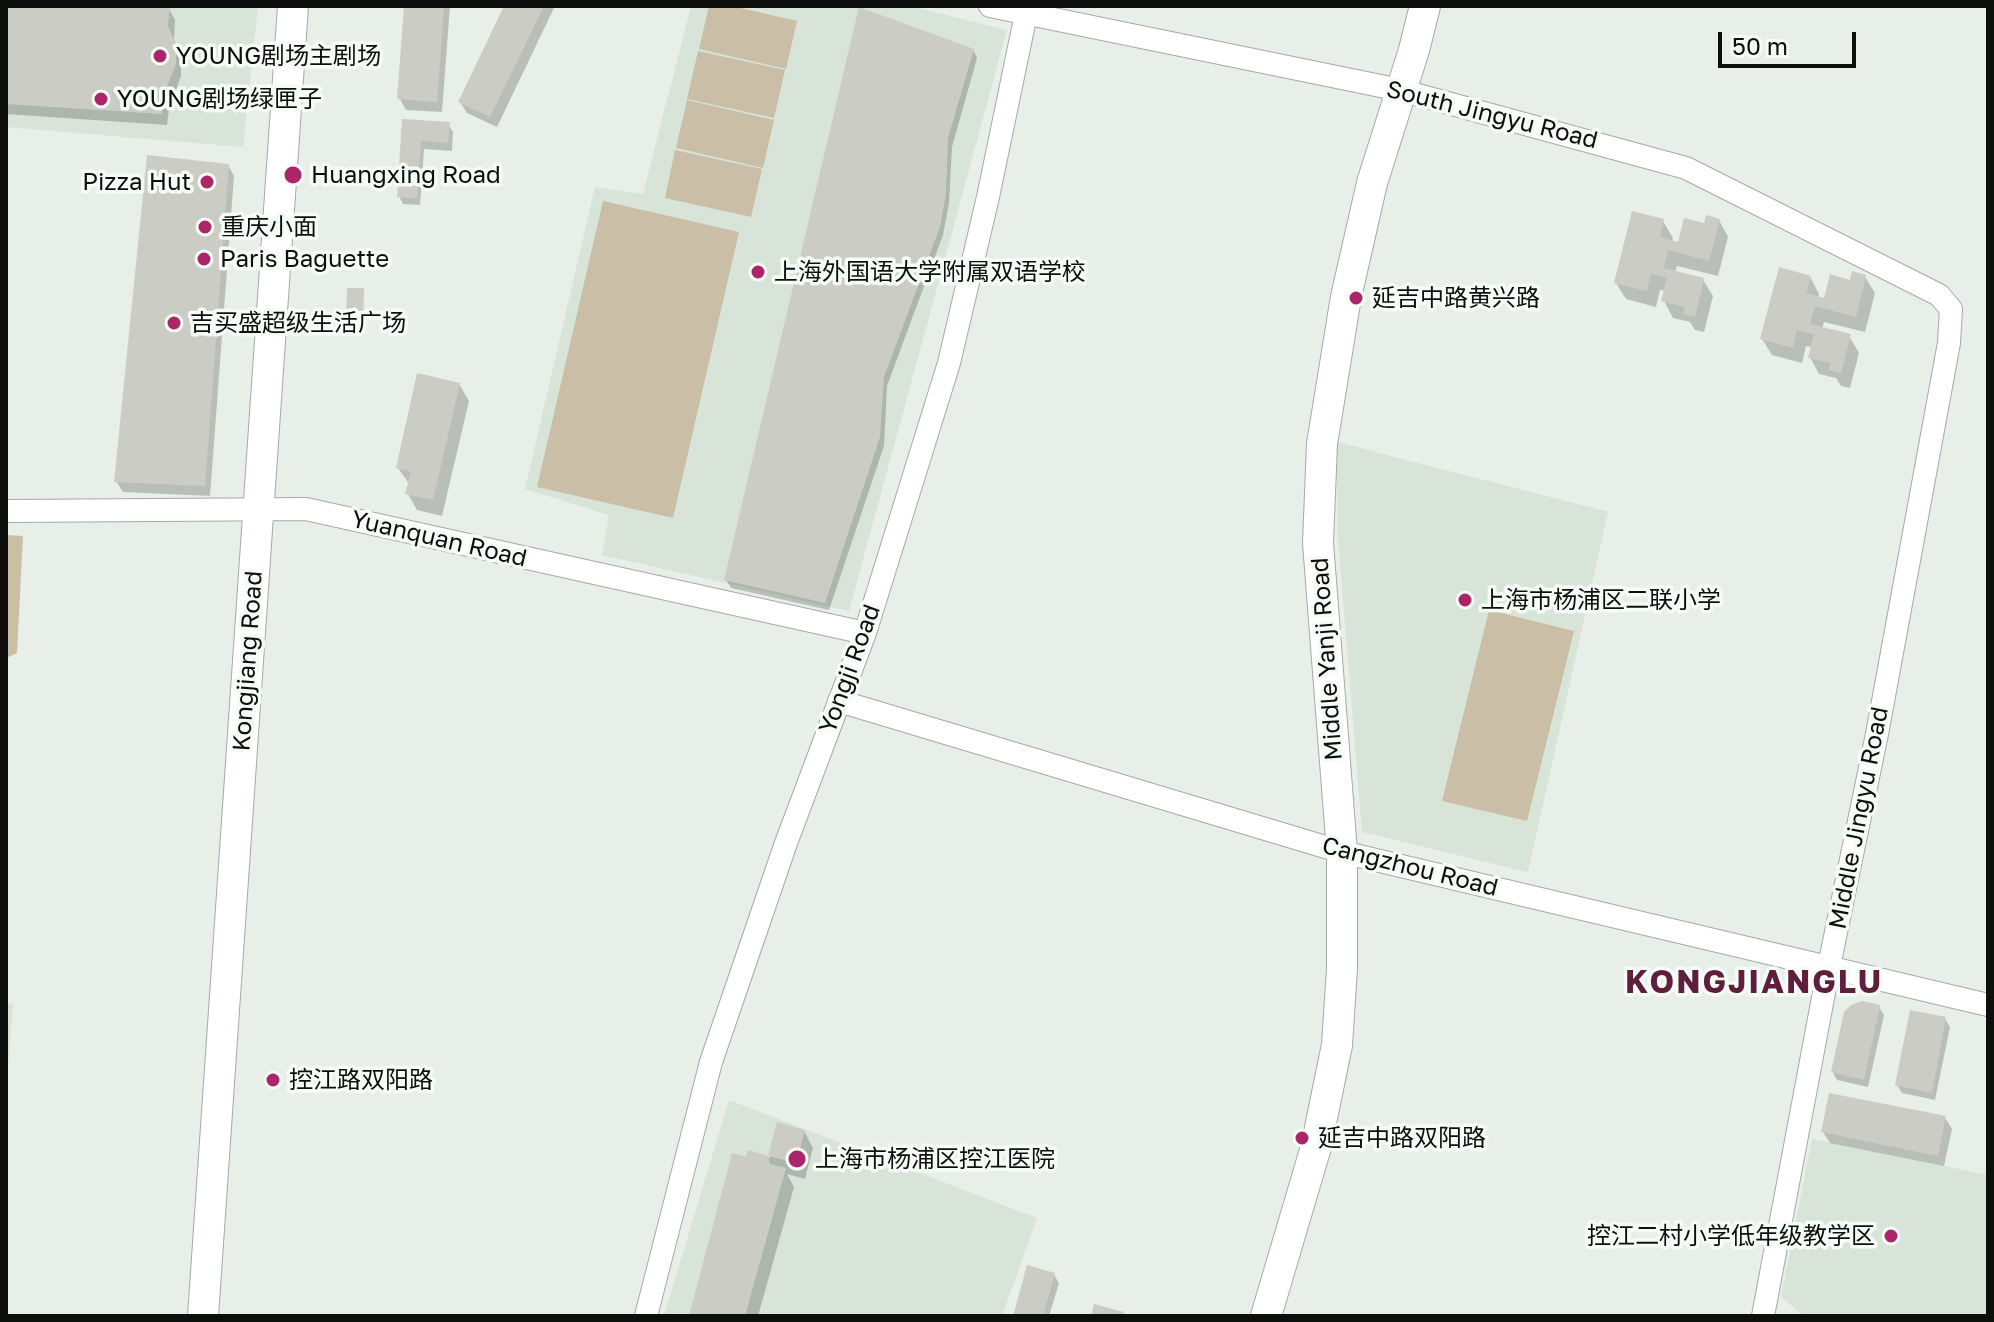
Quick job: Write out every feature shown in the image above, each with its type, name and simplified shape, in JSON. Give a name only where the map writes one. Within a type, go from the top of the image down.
[{"type":"street","name":"Kongjiang Road","points":[[203,1316],[293,6]]},
{"type":"street","name":"South Jingyu Road","points":[[990,6],[1400,90],[1686,168],[1939,295],[1951,309],[1952,319]]},
{"type":"street","name":"Middle Yanji Road","points":[[1266,1316],[1316,1147],[1337,1045],[1342,969],[1342,852],[1318,543],[1322,444],[1346,297],[1372,183],[1425,6]]},
{"type":"street","name":"Yongji Road","points":[[646,1316],[711,1062],[781,857],[865,633],[949,363],[1026,14]]},
{"type":"street","name":"Middle Jingyu Road","points":[[1763,1316],[1829,966],[1877,734],[1952,319]]},
{"type":"street","name":"Yuanquan Road","points":[[6,511],[316,511],[865,633]]},
{"type":"street","name":"Cangzhou Road","points":[[839,701],[1342,852],[1988,1005]]},
{"type":"shaded area","points":[[6,6],[258,6],[243,147],[6,127]]},
{"type":"shaded area","name":"上海外国语大学附属双语学校","points":[[691,6],[911,6],[1007,30],[849,611],[602,555],[609,515],[525,489],[595,187],[643,194]]},
{"type":"shaded area","points":[[709,6],[732,6],[797,21],[786,69],[699,49]]},
{"type":"shaded area","points":[[698,51],[785,70],[774,118],[687,99]]},
{"type":"shaded area","points":[[687,100],[774,120],[763,168],[676,148]]},
{"type":"shaded area","points":[[675,150],[762,169],[751,217],[665,198]]},
{"type":"shaded area","points":[[603,201],[739,232],[673,518],[537,487]]},
{"type":"shaded area","name":"上海市杨浦区二联小学","points":[[1337,442],[1608,512],[1528,872],[1362,832],[1337,526]]},
{"type":"shaded area","points":[[6,535],[23,536],[17,653],[6,658]]},
{"type":"shaded area","points":[[1489,610],[1574,631],[1527,821],[1442,801]]},
{"type":"shaded area","points":[[6,1003],[13,1004],[6,1092]]},
{"type":"shaded area","name":"上海市杨浦区控江医院","points":[[729,1100],[1037,1218],[1002,1316],[664,1316]]},
{"type":"shaded area","name":"控江二村小学低年级教学区","points":[[1812,1139],[1988,1175],[1988,1316],[1804,1316],[1781,1297]]},
{"type":"building","points":[[6,6],[170,7],[168,26],[176,44],[176,64],[163,97],[162,114],[6,104]]},
{"type":"building","points":[[404,6],[444,6],[437,102],[397,99]]},
{"type":"building","points":[[504,6],[544,6],[490,117],[458,102]]},
{"type":"building","points":[[859,7],[974,49],[948,138],[946,193],[940,227],[884,377],[880,437],[825,603],[724,580]]},
{"type":"building","points":[[402,119],[450,122],[448,143],[421,141],[417,198],[397,197]]},
{"type":"building","name":"吉买盛超级生活广场","points":[[147,155],[229,164],[205,486],[114,482]]},
{"type":"building","points":[[1632,211],[1664,219],[1660,237],[1678,242],[1684,218],[1704,223],[1706,215],[1720,219],[1709,261],[1668,250],[1664,268],[1704,278],[1695,317],[1683,314],[1685,307],[1661,301],[1667,278],[1651,274],[1647,291],[1614,283]]},
{"type":"building","points":[[1779,267],[1811,276],[1806,293],[1824,298],[1830,274],[1850,280],[1852,271],[1866,275],[1856,317],[1815,306],[1810,324],[1851,334],[1841,373],[1829,370],[1831,363],[1808,358],[1814,334],[1797,330],[1793,348],[1760,339]]},
{"type":"building","points":[[347,288],[364,288],[363,326],[346,326]]},
{"type":"building","points":[[417,373],[460,383],[433,500],[405,494],[411,472],[396,468]]},
{"type":"building","points":[[1862,1001],[1880,1005],[1864,1080],[1831,1072],[1844,1012]]},
{"type":"building","points":[[1910,1010],[1946,1017],[1932,1093],[1895,1085]]},
{"type":"building","points":[[1829,1093],[1946,1116],[1938,1156],[1821,1132]]},
{"type":"building","points":[[777,1122],[805,1130],[796,1163],[768,1156]]},
{"type":"building","points":[[748,1150],[768,1156],[770,1164],[786,1168],[745,1316],[689,1316],[732,1153],[746,1157]]},
{"type":"building","points":[[1027,1265],[1055,1273],[1043,1316],[1013,1316]]},
{"type":"building","points":[[1094,1304],[1124,1312],[1123,1316],[1091,1316]]},
{"type":"place","name":"YOUNG剧场主剧场","points":[[160,56]]},
{"type":"place","name":"YOUNG剧场绿匣子","points":[[101,99]]},
{"type":"place","name":"Huangxing Road","points":[[293,175]]},
{"type":"place","name":"Pizza Hut","points":[[207,182]]},
{"type":"place","name":"重庆小面","points":[[205,227]]},
{"type":"place","name":"Paris Baguette","points":[[204,259]]},
{"type":"place","name":"上海外国语大学附属双语学校","points":[[758,272]]},
{"type":"place","name":"延吉中路黄兴路","points":[[1356,298]]},
{"type":"place","name":"吉买盛超级生活广场","points":[[174,323]]},
{"type":"place","name":"上海市杨浦区二联小学","points":[[1465,600]]},
{"type":"place","name":"控江路双阳路","points":[[273,1080]]},
{"type":"place","name":"延吉中路双阳路","points":[[1302,1138]]},
{"type":"place","name":"上海市杨浦区控江医院","points":[[797,1159]]},
{"type":"place","name":"控江二村小学低年级教学区","points":[[1891,1236]]},
{"type":"district","name":"KONGJIANGLU","points":[[1754,983]]}]
